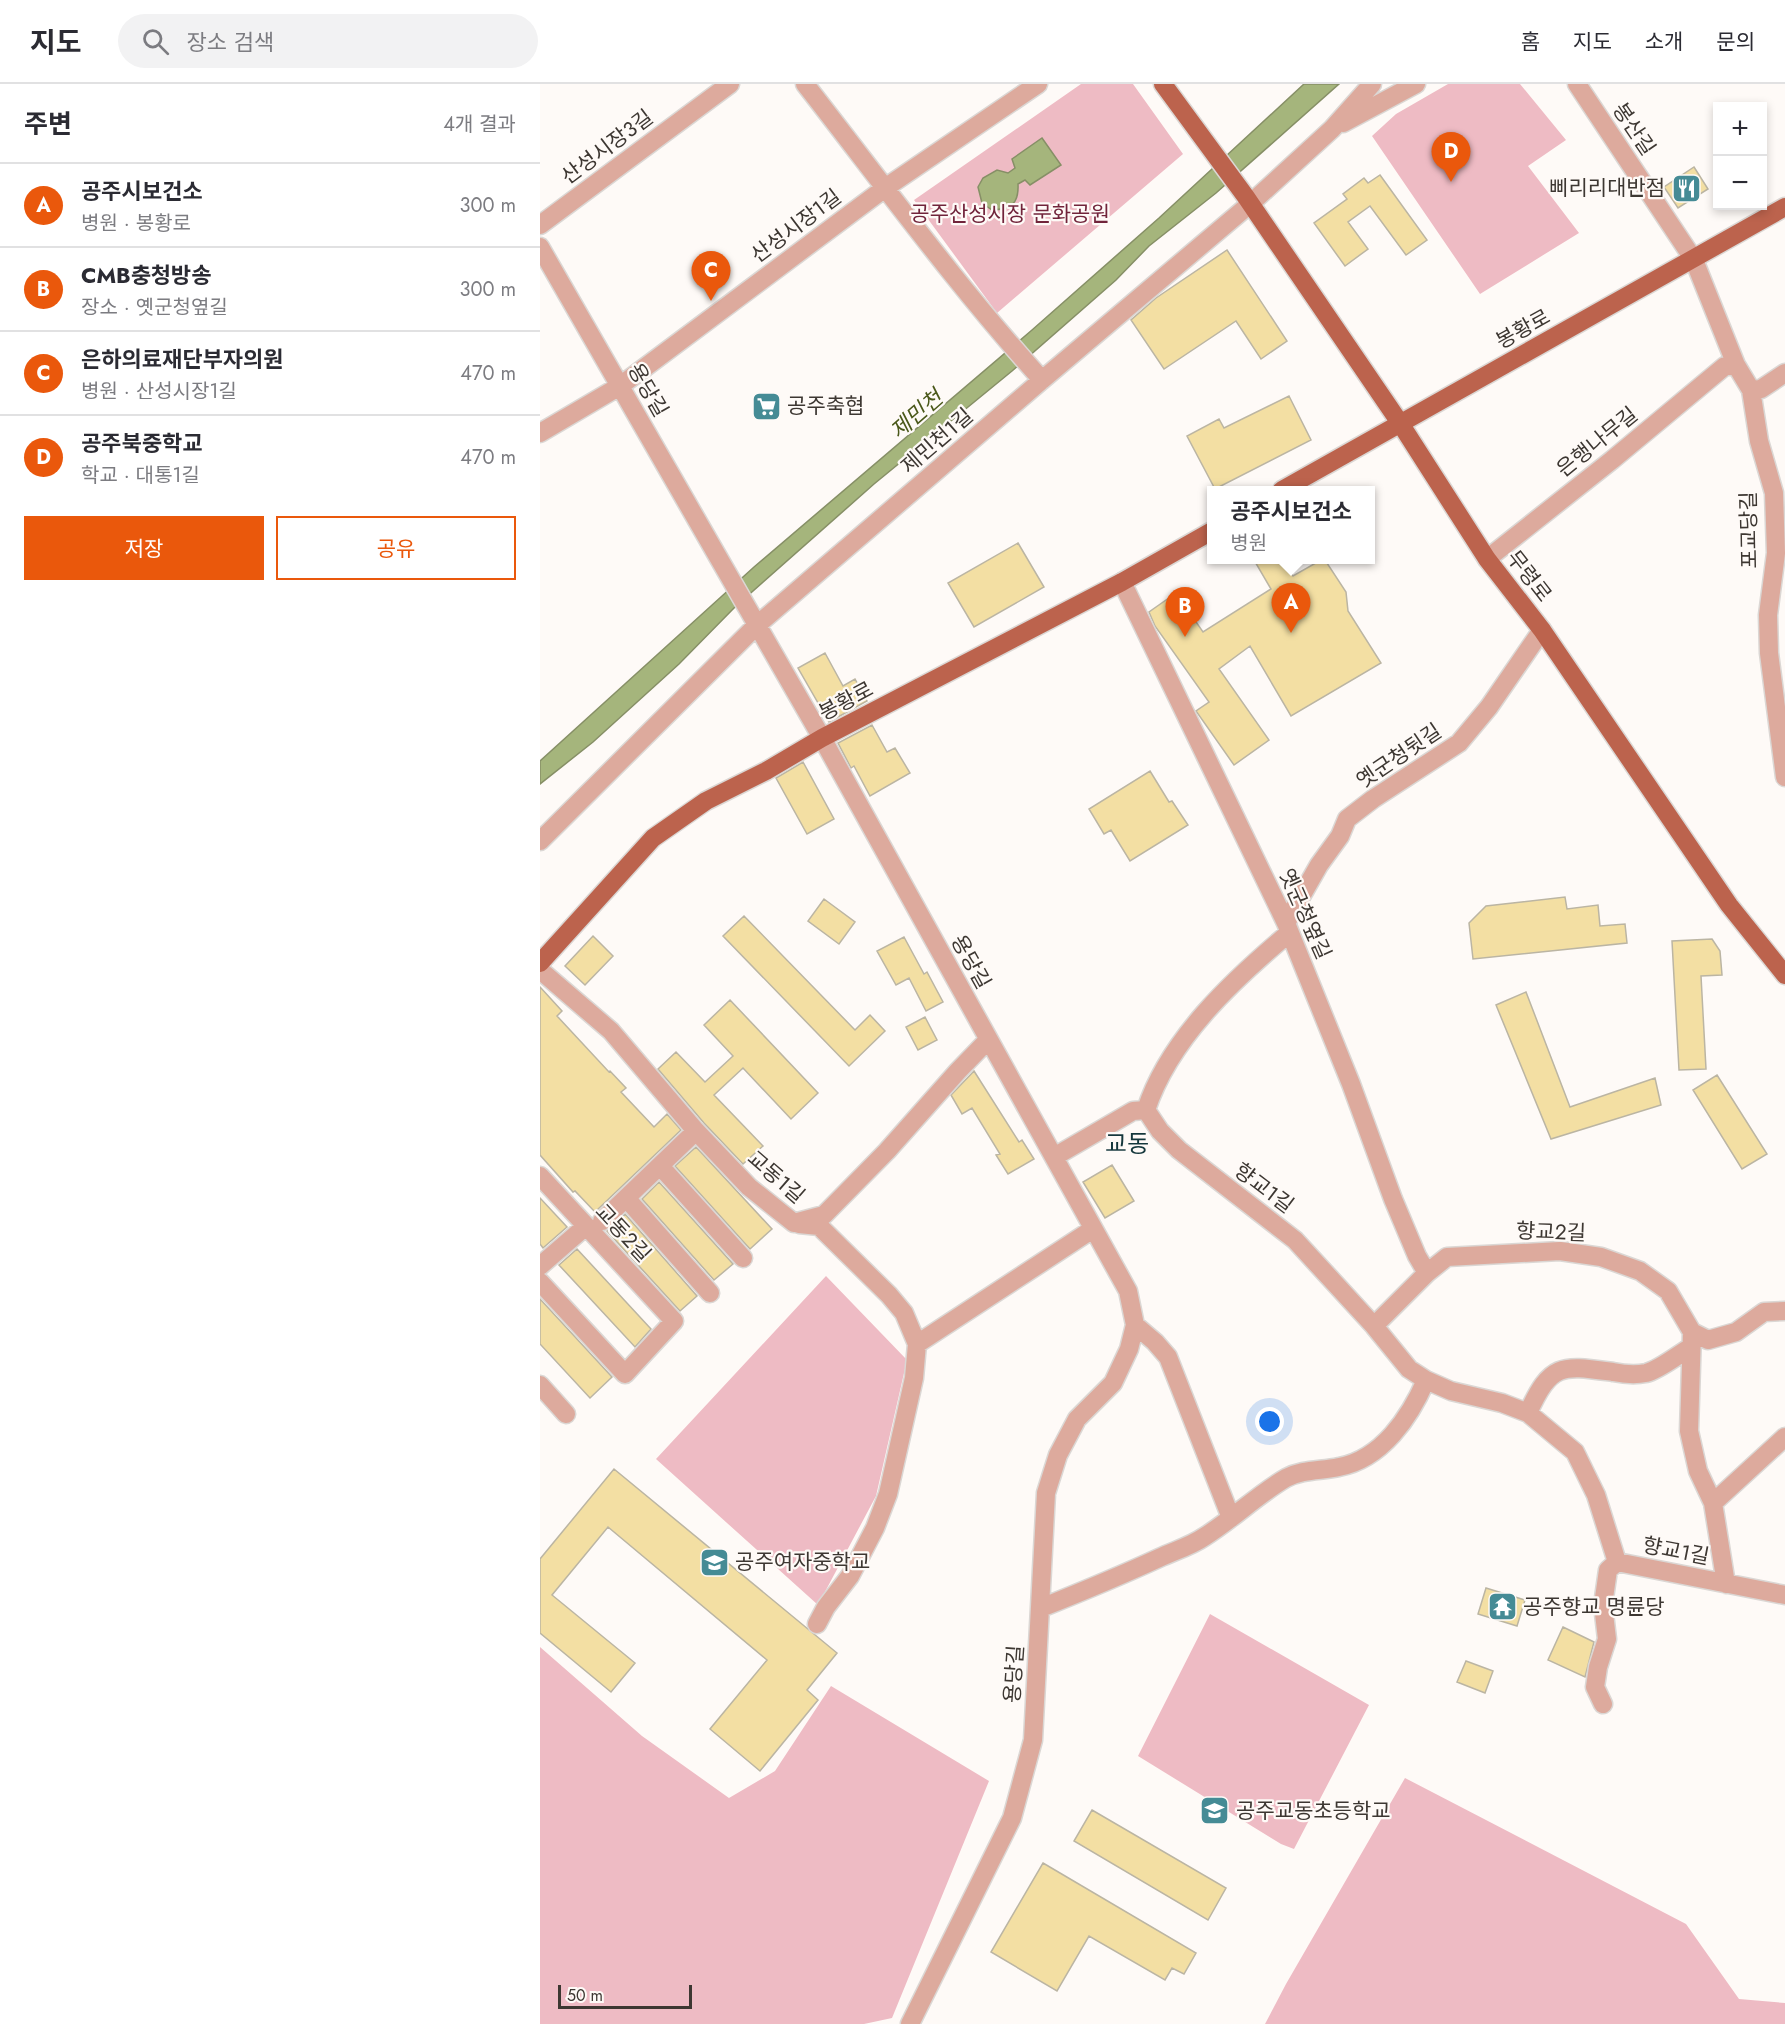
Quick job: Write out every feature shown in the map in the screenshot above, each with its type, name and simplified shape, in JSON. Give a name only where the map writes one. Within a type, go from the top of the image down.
[{"type":"main road","name":"무령로","points":[[1163,84],[1248,201],[1400,423],[1487,559],[1542,630],[1729,905],[1783,968]]},
{"type":"main road","name":"봉황로","points":[[1289,486],[1785,207]]},
{"type":"main road","name":"봉황로","points":[[540,963],[653,838],[706,801],[1122,582],[1207,534]]},
{"type":"street","name":"산성시장3길","points":[[540,225],[730,84]]},
{"type":"street","points":[[805,84],[992,322],[1037,374]]},
{"type":"street","name":"산성시장1길","points":[[540,434],[620,386],[885,188],[1038,84]]},
{"type":"street","name":"제민천1길","points":[[540,841],[756,626],[1037,374],[1332,129],[1372,84]]},
{"type":"street","points":[[1332,129],[1416,84]]},
{"type":"street","name":"봉산길","points":[[1577,84],[1694,260]]},
{"type":"street","name":"용당길","points":[[540,247],[822,738],[1128,1291],[1135,1325],[1129,1349],[1113,1383],[1077,1419],[1058,1455],[1046,1493],[1033,1740],[1012,1818],[910,2024]]},
{"type":"street","name":"포교당길","points":[[1694,260],[1736,365],[1751,390],[1760,441],[1774,493],[1776,553],[1768,615],[1769,653],[1785,777]]},
{"type":"street","name":"은행나무길","points":[[1487,559],[1612,460],[1725,366],[1736,365]]},
{"type":"street","points":[[1751,390],[1761,389],[1785,374]]},
{"type":"street","name":"옛군청옆길","points":[[1122,582],[1288,928],[1352,1084],[1393,1199],[1417,1256],[1427,1273]]},
{"type":"street","name":"옛군청뒷길","points":[[1146,1110],[1153,1089],[1191,1029],[1288,928],[1319,865],[1340,836],[1347,819],[1373,799],[1459,743],[1489,707],[1542,630]]},
{"type":"street","name":"교동1길","points":[[540,970],[611,1031],[696,1131],[749,1187],[794,1224],[824,1215],[887,1151],[988,1040]]},
{"type":"street","points":[[1054,1157],[1133,1110],[1146,1110]]},
{"type":"street","name":"향교1길","points":[[1146,1110],[1160,1131],[1179,1150],[1295,1240],[1374,1326],[1409,1370],[1451,1391],[1502,1403],[1528,1413],[1575,1452],[1596,1495],[1617,1562],[1785,1595]]},
{"type":"street","points":[[540,1266],[627,1199],[696,1131]]},
{"type":"street","points":[[661,1167],[743,1258]]},
{"type":"street","name":"교동2길","points":[[540,1176],[594,1223],[674,1321],[625,1374],[540,1282]]},
{"type":"street","points":[[627,1199],[710,1293]]},
{"type":"street","points":[[794,1224],[819,1226],[889,1295],[904,1313],[917,1344],[909,1407],[888,1494],[875,1528],[850,1576],[826,1607],[817,1624]]},
{"type":"street","points":[[917,1344],[1093,1229]]},
{"type":"street","name":"향교2길","points":[[1374,1326],[1427,1273],[1448,1257],[1560,1251],[1601,1257],[1640,1271],[1668,1291],[1692,1339]]},
{"type":"street","points":[[1528,1413],[1537,1393],[1550,1376],[1566,1368],[1623,1373],[1647,1372],[1692,1339],[1708,1340],[1736,1332],[1764,1312],[1785,1311]]},
{"type":"street","points":[[1135,1325],[1168,1357],[1231,1518]]},
{"type":"street","name":"향교1길","points":[[1692,1339],[1689,1431],[1698,1471],[1713,1503],[1726,1584]]},
{"type":"street","points":[[1041,1608],[1116,1578],[1202,1538],[1288,1477],[1315,1469],[1338,1467],[1361,1461],[1390,1438],[1414,1407],[1426,1380]]},
{"type":"street","points":[[540,1384],[566,1414]]},
{"type":"street","points":[[1713,1503],[1785,1437]]},
{"type":"street","points":[[1603,1704],[1595,1687],[1598,1667],[1607,1639],[1603,1605],[1608,1570],[1617,1562]]},
{"type":"green space","name":"공주산성시장 문화공원","points":[[1081,84],[1133,84],[1183,154],[997,313],[914,200]]},
{"type":"green space","points":[[1448,84],[1520,84],[1566,140],[1528,166],[1579,233],[1480,294],[1372,136],[1396,114]]},
{"type":"green space","points":[[826,1276],[907,1360],[876,1496],[818,1605],[656,1459]]},
{"type":"green space","points":[[1210,1614],[1369,1705],[1294,1849],[1281,1844],[1138,1756]]},
{"type":"green space","points":[[540,1647],[642,1736],[729,1798],[775,1771],[831,1686],[989,1781],[892,2018],[864,2024],[540,2024]]},
{"type":"green space","points":[[1405,1778],[1686,1924],[1739,1999],[1785,2003],[1785,2024],[1265,2024]]},
{"type":"shaded area","name":"제민천","points":[[1304,84],[1339,84],[1216,193],[1149,246],[1116,280],[1012,371],[874,484],[735,607],[679,664],[593,742],[540,784],[540,761],[754,567],[1032,330],[1159,218]]},
{"type":"shaded area","points":[[1042,138],[1061,165],[1030,185],[1025,180],[1018,184],[1017,196],[1009,207],[992,210],[982,203],[978,187],[983,178],[997,170],[1008,173],[1015,168],[1012,159]]},
{"type":"building","name":"삐리리대반점","points":[[1694,167],[1708,189],[1678,208],[1664,187]]},
{"type":"building","points":[[1380,175],[1427,240],[1406,255],[1370,206],[1348,222],[1368,249],[1345,266],[1314,223],[1347,199],[1343,194],[1364,178],[1368,183]]},
{"type":"building","points":[[1227,250],[1287,341],[1261,359],[1236,321],[1164,369],[1131,320],[1156,298]]},
{"type":"building","points":[[1289,396],[1311,440],[1221,486],[1213,486],[1187,436],[1219,419],[1224,428]]},
{"type":"building","points":[[1018,543],[1044,587],[974,627],[948,583]]},
{"type":"building","points":[[1256,564],[1286,564],[1293,576],[1314,564],[1328,564],[1346,592],[1348,611],[1381,663],[1291,716],[1250,646],[1219,669],[1269,740],[1234,765],[1196,711],[1209,702],[1155,626],[1149,612],[1176,593],[1203,632],[1271,589]]},
{"type":"building","points":[[825,653],[843,686],[855,679],[867,701],[829,722],[798,668]]},
{"type":"building","points":[[872,725],[887,752],[895,748],[910,773],[870,796],[854,766],[851,768],[838,743]]},
{"type":"building","points":[[803,762],[834,819],[807,834],[776,778]]},
{"type":"building","points":[[1150,771],[1169,802],[1172,801],[1188,825],[1130,861],[1111,830],[1104,834],[1089,809]]},
{"type":"building","points":[[1565,897],[1567,909],[1598,905],[1600,926],[1625,924],[1627,943],[1473,959],[1469,923],[1486,906]]},
{"type":"building","points":[[824,899],[855,922],[839,944],[808,921]]},
{"type":"building","points":[[744,916],[855,1030],[870,1015],[885,1031],[849,1066],[723,936]]},
{"type":"building","points":[[593,936],[613,956],[585,985],[565,966]]},
{"type":"building","points":[[904,937],[924,974],[927,972],[943,1002],[926,1011],[909,978],[896,985],[877,951]]},
{"type":"building","points":[[1712,939],[1720,951],[1722,975],[1701,976],[1706,1069],[1679,1070],[1672,941]]},
{"type":"building","points":[[540,987],[562,1011],[557,1016],[626,1088],[621,1092],[654,1127],[667,1114],[681,1130],[595,1212],[575,1191],[573,1192],[540,1155]]},
{"type":"building","points":[[1526,992],[1570,1107],[1655,1078],[1661,1105],[1551,1139],[1496,1005]]},
{"type":"building","points":[[730,1000],[818,1093],[791,1119],[743,1068],[714,1095],[763,1146],[743,1164],[658,1069],[676,1052],[705,1082],[733,1056],[704,1025]]},
{"type":"building","points":[[925,1017],[937,1040],[918,1050],[906,1027]]},
{"type":"building","points":[[974,1071],[1019,1142],[1022,1140],[1034,1159],[1008,1174],[996,1155],[1000,1154],[972,1108],[962,1114],[951,1095]]},
{"type":"building","points":[[1717,1075],[1767,1154],[1742,1169],[1693,1090]]},
{"type":"building","points":[[696,1147],[772,1229],[750,1249],[675,1166]]},
{"type":"building","points":[[1112,1165],[1134,1201],[1105,1218],[1083,1182]]},
{"type":"building","points":[[659,1182],[733,1264],[714,1280],[642,1199]]},
{"type":"building","points":[[540,1198],[567,1227],[543,1248],[540,1244]]},
{"type":"building","points":[[625,1214],[697,1296],[680,1311],[607,1231]]},
{"type":"building","points":[[577,1249],[651,1329],[635,1347],[559,1265]]},
{"type":"building","points":[[540,1299],[612,1377],[590,1398],[540,1344]]},
{"type":"building","points":[[614,1469],[837,1653],[807,1690],[818,1700],[760,1771],[710,1729],[767,1660],[608,1527],[552,1595],[635,1663],[611,1692],[540,1633],[540,1559]]},
{"type":"building","name":"공주향교 명륜당","points":[[1486,1588],[1525,1600],[1517,1626],[1478,1614]]},
{"type":"building","points":[[1563,1627],[1594,1642],[1585,1677],[1548,1660]]},
{"type":"building","points":[[1466,1661],[1493,1671],[1485,1693],[1457,1682]]},
{"type":"building","points":[[1092,1810],[1226,1888],[1208,1920],[1074,1841]]},
{"type":"building","points":[[1043,1863],[1196,1953],[1184,1974],[1172,1968],[1165,1980],[1089,1936],[1057,1991],[991,1952]]},
{"type":"place","name":"공주북중학교","points":[[1451,182]]},
{"type":"place","name":"삐리리대반점","points":[[1686,188]]},
{"type":"place","name":"은하의료재단부자의원","points":[[711,301]]},
{"type":"place","name":"공주축협","points":[[766,406]]},
{"type":"place","name":"공주시보건소","points":[[1291,633]]},
{"type":"place","name":"CMB충청방송","points":[[1185,637]]},
{"type":"place","name":"공주여자중학교","points":[[714,1562]]},
{"type":"place","name":"공주향교 명륜당","points":[[1502,1607]]},
{"type":"place","name":"공주교동초등학교","points":[[1215,1811]]},
{"type":"district","name":"교동","points":[[1127,1144]]}]
